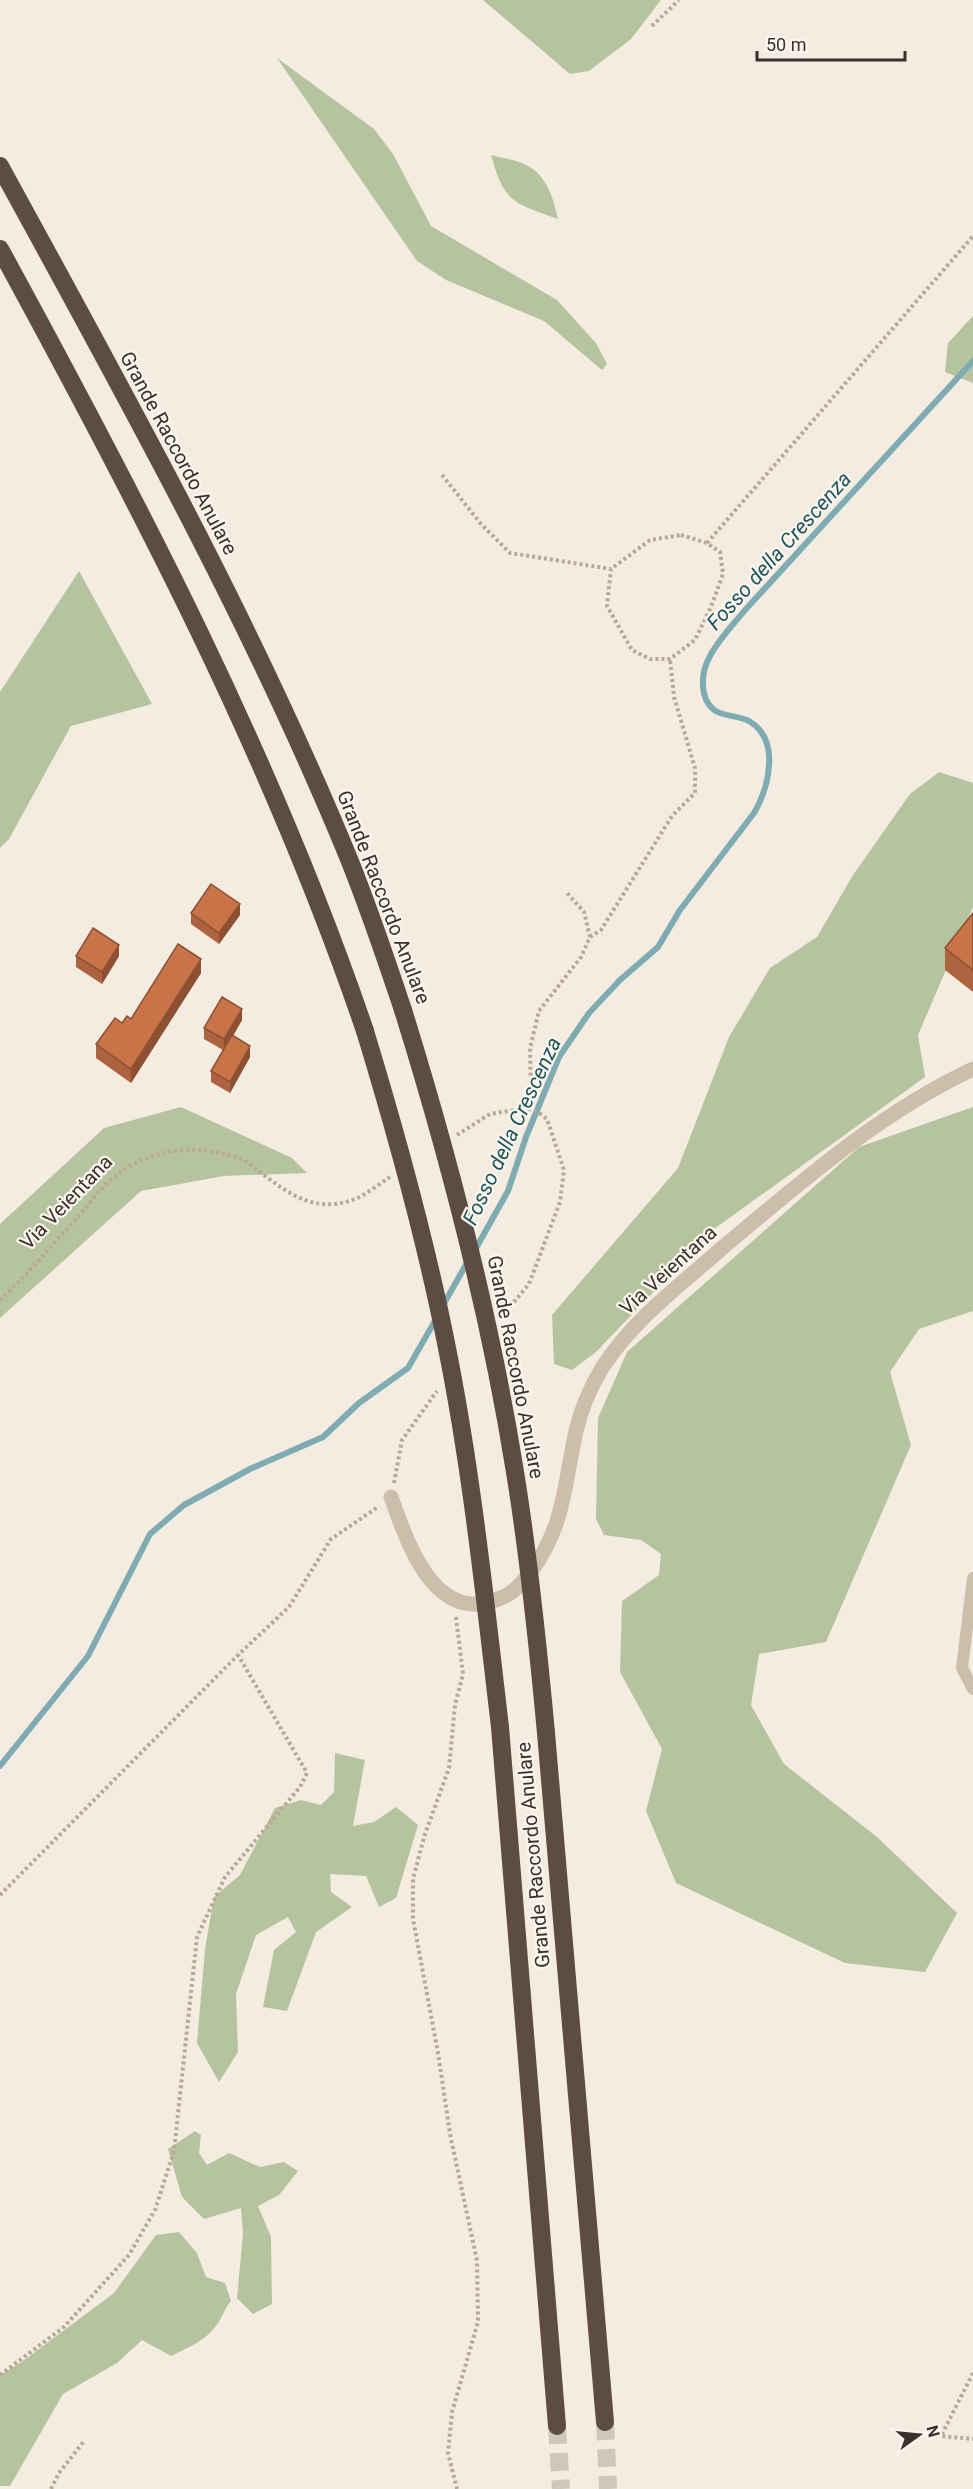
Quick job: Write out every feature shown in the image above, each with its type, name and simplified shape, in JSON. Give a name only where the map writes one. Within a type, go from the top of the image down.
[{"type":"highway","name":"Grande Raccordo Anulare","points":[[0,166],[158,460],[251,644],[311,771],[350,861],[403,1010],[460,1206],[500,1386],[522,1518],[546,1733],[604,2422]]},
{"type":"highway","name":"Grande Raccordo Anulare","points":[[0,249],[147,526],[243,722],[313,885],[365,1031],[415,1205],[447,1348],[476,1529],[500,1727],[557,2426]]},
{"type":"street","name":"Via Veientana","points":[[454,1600],[482,1603],[509,1594],[525,1579],[540,1559],[560,1517],[576,1430],[589,1393],[611,1356],[649,1311],[777,1201],[833,1158],[903,1107],[973,1069]]},
{"type":"street","points":[[391,1497],[416,1558],[434,1584],[454,1600]]},
{"type":"lane","points":[[973,1578],[962,1668],[973,1689]]},
{"type":"path","points":[[652,26],[679,0]]},
{"type":"path","points":[[707,543],[973,237]]},
{"type":"path","points":[[442,476],[481,524],[510,553],[610,569],[650,540],[681,535],[707,543],[720,552],[723,574],[711,607],[694,640],[670,659],[650,659],[632,650],[607,606],[610,569]]},
{"type":"path","points":[[521,1110],[531,1092],[530,1048],[538,1011],[581,957],[590,937],[601,930],[672,816],[695,793],[695,768],[674,697],[670,659]]},
{"type":"path","points":[[567,893],[584,912],[590,937]]},
{"type":"path","points":[[452,1138],[490,1114],[527,1108],[547,1119]]},
{"type":"path","name":"Via Veientana","points":[[0,1299],[19,1282],[112,1178],[150,1156],[177,1150],[215,1152],[234,1156],[244,1160],[299,1199],[324,1206],[355,1199],[394,1174]]},
{"type":"path","points":[[0,1895],[238,1655],[289,1607],[331,1539],[391,1497]]},
{"type":"path","points":[[454,1600],[463,1674],[455,1705],[449,1768],[424,1837],[414,1879],[413,1919],[438,2053],[450,2134],[477,2260],[478,2322],[452,2412],[447,2452],[457,2489]]},
{"type":"path","points":[[0,2375],[64,2327],[129,2255],[155,2210],[174,2151],[197,1937],[225,1877],[300,1786],[307,1773],[238,1655]]},
{"type":"path","points":[[973,2373],[941,2436],[973,2439]]},
{"type":"path","points":[[51,2489],[59,2473],[85,2440]]},
{"type":"green space","points":[[483,0],[661,0],[631,39],[589,71],[570,74]]},
{"type":"green space","points":[[277,58],[374,129],[393,154],[431,226],[557,300],[596,343],[607,364],[602,370],[544,321],[446,280],[417,261]]},
{"type":"green space","points":[[491,155],[520,162],[535,170],[549,189],[558,219],[531,209],[513,199],[501,183]]},
{"type":"green space","points":[[973,316],[973,383],[945,372],[948,343]]},
{"type":"green space","points":[[79,571],[152,704],[71,726],[9,839],[0,848],[0,692]]},
{"type":"green space","points":[[939,772],[973,783],[973,907],[918,1035],[925,1077],[714,1229],[596,1352],[572,1370],[554,1364],[552,1315],[678,1168],[729,1037],[770,968],[817,937],[853,875],[910,794]]},
{"type":"green space","points":[[181,1107],[292,1158],[307,1173],[224,1176],[141,1191],[0,1318],[0,1224],[104,1128]]},
{"type":"green space","points":[[973,1107],[973,1311],[919,1329],[890,1372],[911,1445],[826,1642],[759,1654],[751,1705],[784,1764],[877,1837],[957,1913],[925,1972],[845,1963],[676,1883],[646,1811],[662,1749],[620,1672],[622,1601],[659,1575],[661,1554],[641,1540],[604,1535],[596,1519],[598,1418],[627,1352],[859,1147]]},
{"type":"green space","points":[[335,1753],[365,1760],[353,1826],[374,1822],[396,1807],[418,1825],[396,1898],[379,1907],[366,1876],[330,1874],[331,1892],[352,1907],[316,1932],[287,2011],[263,2007],[274,1950],[296,1932],[288,1917],[256,1935],[236,1994],[238,2052],[219,2082],[197,2043],[205,1949],[214,1897],[240,1875],[275,1808],[301,1800],[321,1805],[334,1792]]},
{"type":"green space","points":[[195,2131],[201,2135],[199,2153],[207,2165],[229,2153],[260,2167],[284,2162],[298,2171],[279,2195],[258,2206],[271,2237],[272,2304],[253,2314],[237,2298],[243,2234],[241,2208],[204,2219],[182,2197],[168,2149]]},
{"type":"green space","points":[[179,2232],[197,2253],[206,2277],[225,2283],[231,2301],[218,2323],[201,2340],[171,2356],[142,2340],[117,2363],[63,2394],[10,2486],[0,2486],[0,2375],[23,2361],[114,2293],[156,2235]]},
{"type":"building","points":[[211,884],[240,904],[219,933],[191,913]]},
{"type":"building","points":[[973,913],[973,970],[945,948]]},
{"type":"building","points":[[93,928],[119,945],[102,972],[76,956]]},
{"type":"building","points":[[178,944],[201,959],[131,1069],[96,1044],[115,1018],[122,1023],[127,1016],[131,1019]]},
{"type":"building","points":[[222,997],[242,1009],[224,1039],[204,1028]]},
{"type":"building","points":[[232,1035],[250,1046],[230,1082],[211,1071]]},
{"type":"waterway","name":"Fosso della Crescenza","points":[[475,1250],[508,1191],[526,1137],[559,1057],[589,1013],[620,980],[658,947],[680,910],[754,813],[764,790],[769,752],[759,729],[749,721],[714,710],[706,699],[703,678],[712,652],[745,610],[973,361]]},
{"type":"waterway","name":"Fosso della Crescenza","points":[[442,1307],[468,1261]]},
{"type":"waterway","name":"Fosso della Crescenza","points":[[0,1766],[88,1656],[150,1534],[184,1505],[250,1469],[323,1437],[359,1403],[408,1368],[436,1319]]},
{"type":"tunnel","points":[[605,2422],[608,2489]]},
{"type":"tunnel","points":[[557,2426],[561,2489]]}]
